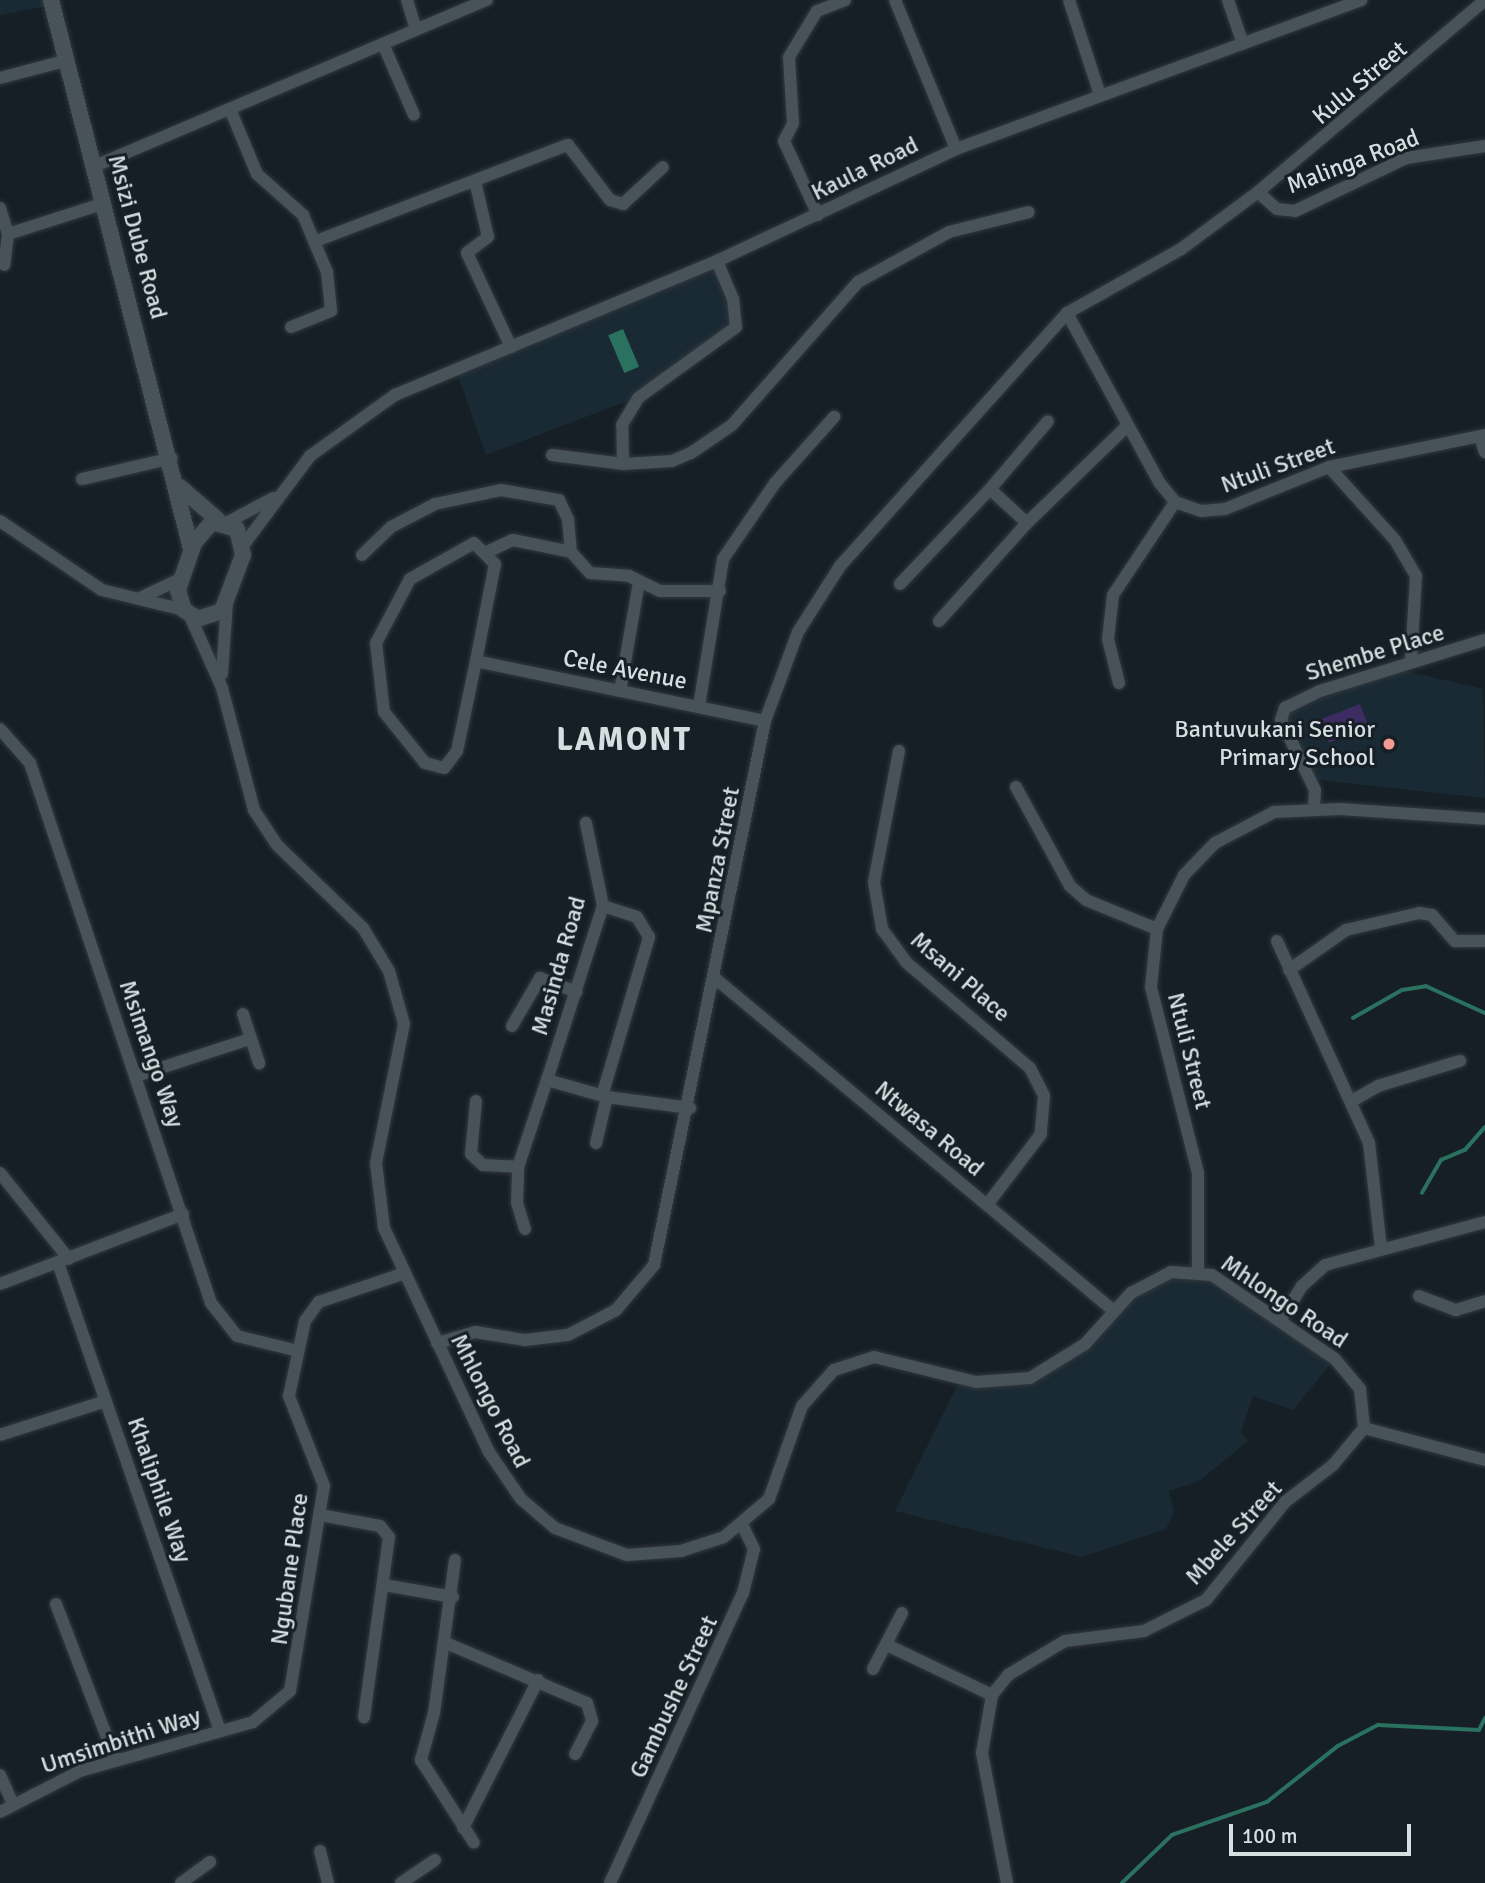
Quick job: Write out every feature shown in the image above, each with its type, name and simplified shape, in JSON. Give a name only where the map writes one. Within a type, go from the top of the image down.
[{"type":"street","name":"Msizi Dube Road","points":[[51,0],[172,458],[191,549]]},
{"type":"street","points":[[407,0],[416,30]]},
{"type":"street","points":[[95,166],[487,0]]},
{"type":"street","points":[[818,215],[784,141],[793,123],[789,57],[817,11],[845,0]]},
{"type":"street","points":[[895,0],[956,149]]},
{"type":"street","points":[[1069,0],[1100,95]]},
{"type":"street","points":[[1228,0],[1243,44]]},
{"type":"street","name":"Kaula Road","points":[[245,543],[273,498],[324,443],[361,416],[511,347],[717,261],[956,149],[1362,0]]},
{"type":"street","name":"Kulu Street","points":[[1258,192],[1485,0]]},
{"type":"street","points":[[383,44],[414,115]]},
{"type":"street","points":[[0,78],[68,60]]},
{"type":"street","points":[[230,109],[264,184],[303,215],[316,241],[331,311],[291,327]]},
{"type":"street","points":[[316,241],[568,145],[610,200],[623,204],[663,167]]},
{"type":"street","name":"Malinga Road","points":[[1067,313],[1181,249],[1258,192],[1277,209],[1295,211],[1406,158],[1485,146]]},
{"type":"street","points":[[475,181],[488,237],[467,253],[511,347]]},
{"type":"street","points":[[8,234],[105,203]]},
{"type":"street","points":[[0,208],[8,234],[4,265]]},
{"type":"street","points":[[552,455],[623,464],[672,461],[732,425],[797,347],[876,270],[949,232],[1029,212]]},
{"type":"street","points":[[623,464],[622,425],[638,398],[736,327],[733,299],[717,261]]},
{"type":"street","points":[[1067,313],[1127,426],[1175,502],[1112,595],[1108,639],[1119,683]]},
{"type":"street","name":"Mpanza Street","points":[[437,1343],[475,1332],[525,1340],[568,1335],[628,1300],[660,1250],[765,722],[798,632],[840,566],[1067,313]]},
{"type":"street","points":[[699,706],[704,649],[728,549],[834,417]]},
{"type":"street","points":[[900,584],[1048,421]]},
{"type":"street","points":[[939,621],[1027,523],[1127,426]]},
{"type":"street","points":[[1482,436],[1485,452]]},
{"type":"street","name":"Ntuli Street","points":[[1175,502],[1201,511],[1226,509],[1329,467],[1482,436]]},
{"type":"street","points":[[82,479],[172,458]]},
{"type":"street","points":[[1329,467],[1395,540],[1416,576],[1411,661]]},
{"type":"street","points":[[0,521],[74,575],[131,597],[187,613],[214,617],[228,601],[245,543],[223,521],[178,485]]},
{"type":"street","points":[[989,489],[1027,523]]},
{"type":"street","points":[[362,555],[391,527],[435,504],[500,491],[559,500],[568,519],[571,552]]},
{"type":"street","name":"Kaula Road","points":[[223,521],[273,498]]},
{"type":"street","points":[[187,613],[180,579],[191,549],[205,527],[223,521]]},
{"type":"street","points":[[489,551],[513,540],[571,552],[590,573],[639,582],[660,591],[720,591]]},
{"type":"street","points":[[474,543],[489,551],[495,564],[477,661],[457,751],[444,768],[425,763],[384,712],[376,643],[411,579],[474,543]]},
{"type":"street","points":[[131,597],[158,593],[180,579]]},
{"type":"street","points":[[620,691],[639,582]]},
{"type":"street","name":"Mhlongo Road","points":[[222,688],[228,601]]},
{"type":"street","name":"Mhlongo Road","points":[[187,613],[222,688],[244,782],[263,827],[363,928],[394,986],[404,1045],[374,1177],[384,1228],[402,1274],[503,1476],[555,1528],[627,1555],[681,1551],[743,1526],[769,1499],[803,1406],[834,1370],[854,1360],[892,1358],[960,1380],[1006,1383],[1062,1362],[1150,1280],[1198,1272],[1280,1321],[1353,1376],[1364,1428]]},
{"type":"street","name":"Shembe Place","points":[[1314,809],[1315,790],[1281,713],[1294,701],[1411,661],[1485,640]]},
{"type":"street","name":"Cele Avenue","points":[[477,661],[765,722]]},
{"type":"street","name":"Msimango Way","points":[[0,729],[30,763],[211,1303],[227,1327],[264,1347],[298,1351]]},
{"type":"street","name":"Msani Place","points":[[899,751],[874,882],[882,929],[901,957],[1030,1068],[1044,1096],[1041,1134],[986,1205]]},
{"type":"street","points":[[1016,787],[1070,886],[1086,900],[1157,929]]},
{"type":"street","name":"Ntuli Street","points":[[1198,1272],[1198,1173],[1153,998],[1157,929],[1184,875],[1215,843],[1274,812],[1314,809],[1485,819]]},
{"type":"street","name":"Masinda Road","points":[[525,1229],[517,1203],[518,1167],[603,906],[586,823]]},
{"type":"street","points":[[596,1143],[604,1096],[626,1031],[649,937],[637,917],[603,906]]},
{"type":"street","points":[[1289,971],[1346,930],[1419,913],[1432,915],[1455,941],[1485,941]]},
{"type":"street","points":[[1277,941],[1369,1143],[1381,1248]]},
{"type":"street","points":[[512,1026],[540,978],[576,992]]},
{"type":"street","name":"Ntwasa Road","points":[[716,979],[1114,1311]]},
{"type":"street","points":[[243,1014],[259,1063]]},
{"type":"street","points":[[136,1076],[250,1039]]},
{"type":"street","points":[[1352,1101],[1378,1086],[1460,1060]]},
{"type":"street","points":[[547,1080],[604,1096],[690,1108]]},
{"type":"street","points":[[476,1101],[471,1154],[483,1165],[518,1167]]},
{"type":"street","name":"Khaliphile Way","points":[[0,1172],[63,1261],[106,1401],[220,1731]]},
{"type":"street","points":[[0,1194],[11,1185]]},
{"type":"street","points":[[0,1284],[183,1214]]},
{"type":"street","points":[[1280,1321],[1314,1272],[1381,1248],[1485,1222]]},
{"type":"street","name":"Ngubane Place","points":[[220,1731],[268,1714],[295,1681],[324,1477],[289,1396],[309,1312],[319,1302],[402,1274]]},
{"type":"street","points":[[1419,1296],[1456,1310],[1485,1301]]},
{"type":"street","points":[[2,1432],[106,1401]]},
{"type":"street","points":[[1364,1428],[1485,1460]]},
{"type":"street","name":"Mbele Street","points":[[992,1695],[1039,1651],[1080,1638],[1144,1631],[1206,1600],[1285,1502],[1333,1465],[1364,1428]]},
{"type":"street","points":[[320,1515],[383,1528],[390,1545],[364,1717]]},
{"type":"street","name":"Gambushe Street","points":[[610,1883],[747,1582],[754,1549],[743,1526]]},
{"type":"street","points":[[455,1560],[446,1643],[421,1760],[474,1843]]},
{"type":"street","points":[[384,1585],[453,1597]]},
{"type":"street","points":[[56,1604],[116,1762]]},
{"type":"street","points":[[873,1669],[902,1613]]},
{"type":"street","points":[[446,1643],[538,1680],[592,1709],[575,1754]]},
{"type":"street","points":[[887,1646],[992,1695],[982,1753],[1007,1883]]},
{"type":"street","points":[[463,1828],[538,1680]]},
{"type":"street","name":"Umsimbithi Way","points":[[0,1812],[53,1782],[220,1731]]},
{"type":"street","points":[[0,1775],[13,1804]]},
{"type":"street","points":[[320,1851],[328,1883]]},
{"type":"street","points":[[401,1883],[435,1860]]},
{"type":"street","points":[[181,1883],[210,1862]]},
{"type":"shaded area","points":[[0,0],[51,0],[53,5],[0,15]]},
{"type":"shaded area","points":[[717,260],[735,327],[638,397],[486,455],[456,370]]},
{"type":"shaded area","points":[[623,329],[639,367],[624,373],[608,335]]},
{"type":"shaded area","name":"Bantuvukani Senior Primary School","points":[[1391,668],[1483,689],[1485,798],[1309,779],[1281,713]]},
{"type":"shaded area","points":[[1360,704],[1369,727],[1329,743],[1320,719]]},
{"type":"shaded area","points":[[1197,1272],[1334,1360],[1293,1410],[1253,1396],[1241,1432],[1248,1441],[1199,1481],[1169,1491],[1174,1512],[1166,1529],[1082,1557],[895,1511],[960,1380],[1006,1383],[1063,1362],[1149,1280]]},
{"type":"waterway","points":[[1353,1018],[1402,990],[1426,986],[1485,1013]]},
{"type":"waterway","points":[[1422,1193],[1441,1160],[1465,1150],[1485,1127]]},
{"type":"waterway","points":[[1122,1883],[1172,1835],[1267,1802],[1338,1746],[1378,1725],[1479,1730],[1485,1718]]},
{"type":"place","name":"Bantuvukani Senior Primary School","points":[[1389,744]]},
{"type":"district","name":"LAMONT","points":[[624,740]]}]
